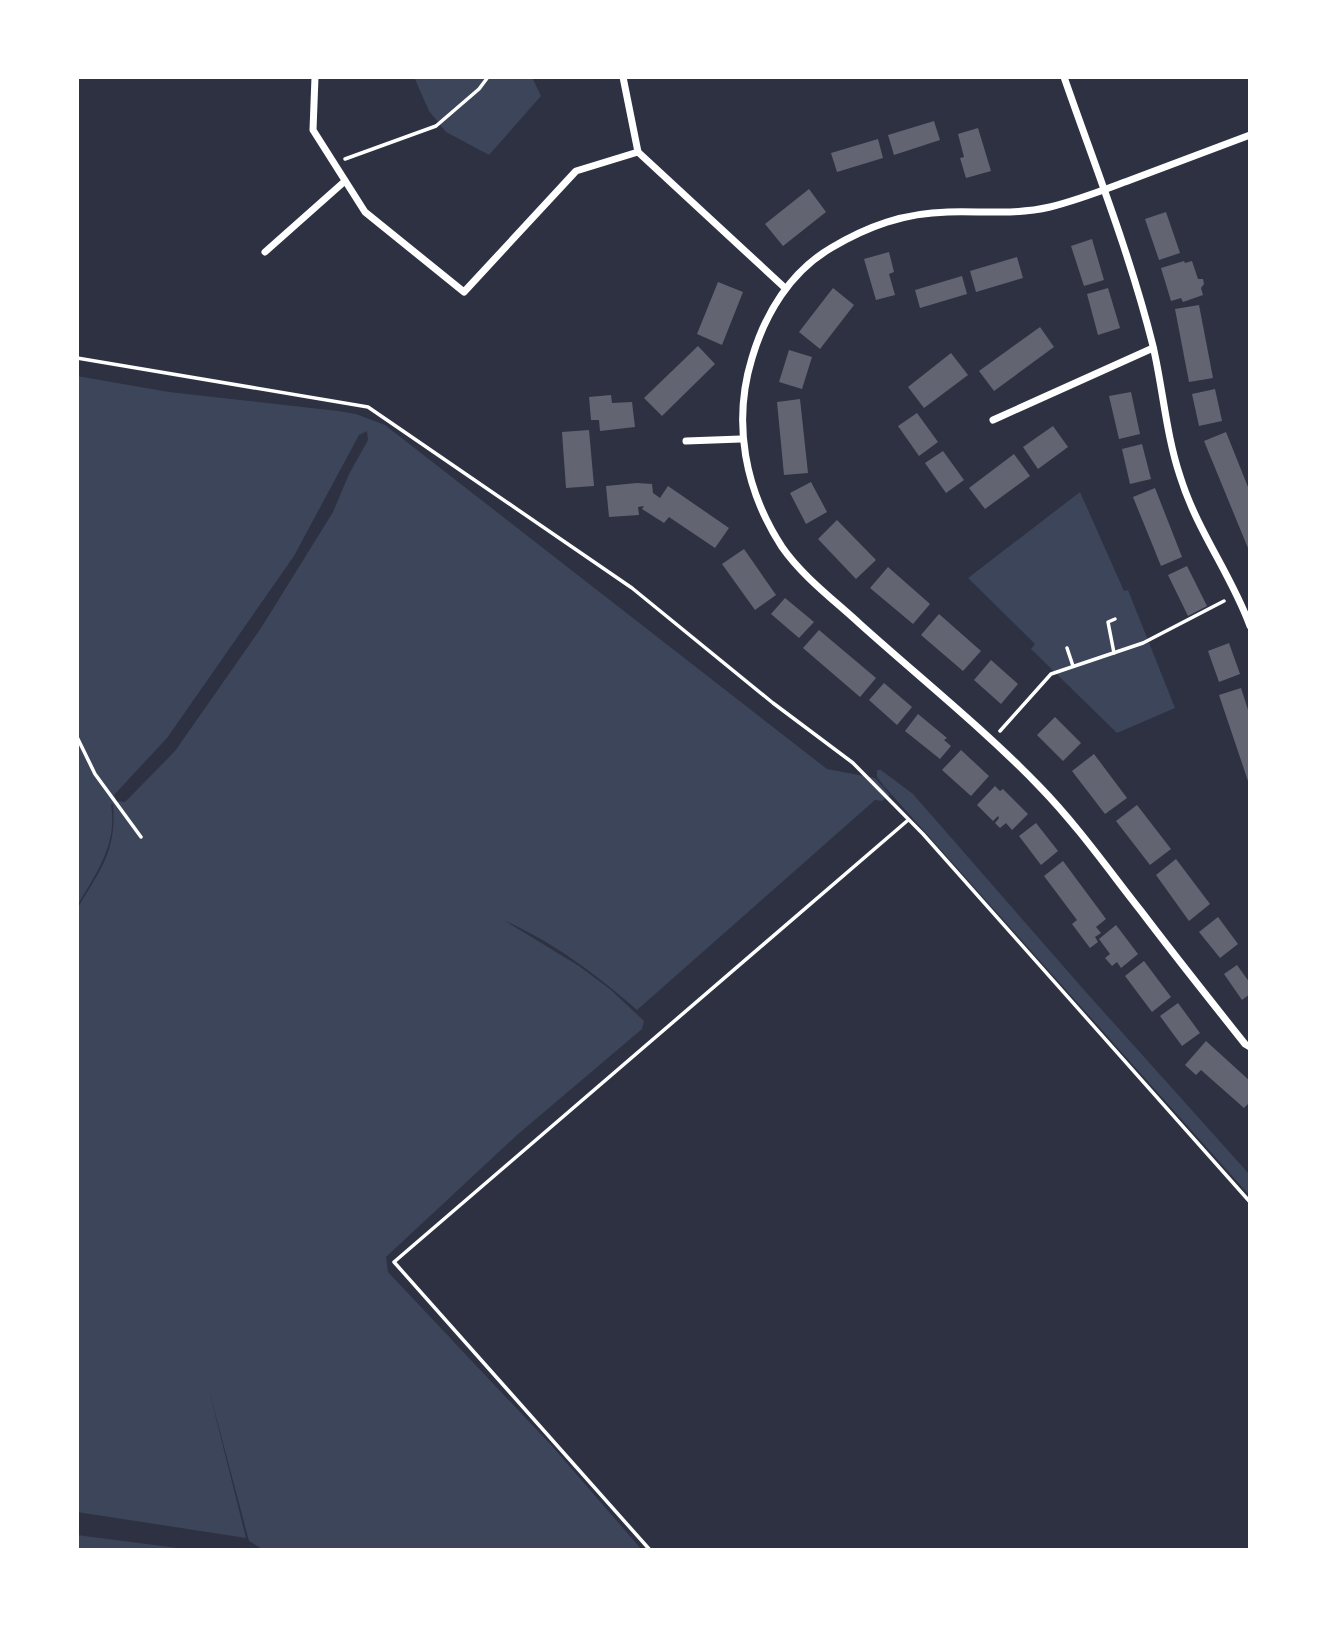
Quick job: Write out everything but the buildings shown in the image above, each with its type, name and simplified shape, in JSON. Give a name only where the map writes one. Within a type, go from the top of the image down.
[{"type":"street","points":[[315,77],[313,130],[365,212],[464,292],[576,171],[638,152]]},
{"type":"street","points":[[623,77],[638,152],[785,288]]},
{"type":"street","points":[[1064,77],[1122,243],[1153,348],[1180,477],[1203,535],[1250,626]]},
{"type":"street","points":[[1250,135],[1051,207],[1023,212],[944,212],[899,217],[873,225],[826,251],[785,288],[763,327],[752,356],[743,402],[741,439],[762,512],[785,551],[821,589],[1037,784],[1076,827],[1187,971],[1250,1047]]},
{"type":"street","points":[[265,252],[345,181]]},
{"type":"street","points":[[993,421],[1153,348]]},
{"type":"street","points":[[686,441],[741,439]]},
{"type":"path","points":[[334,163],[436,126],[480,89],[488,77]]},
{"type":"path","points":[[77,359],[368,407],[632,587],[773,703],[853,763],[1250,1202]]},
{"type":"path","points":[[990,741],[1051,674],[1143,643],[1236,595]]},
{"type":"path","points":[[1114,653],[1108,622],[1115,619]]},
{"type":"path","points":[[1067,648],[1073,666]]},
{"type":"path","points":[[77,737],[95,774],[141,837]]},
{"type":"path","points":[[650,1550],[394,1262],[907,820]]},
{"type":"shaded area","points":[[414,77],[532,77],[541,96],[489,155],[446,132],[429,111]]},
{"type":"shaded area","points":[[77,376],[169,392],[338,411],[356,414],[385,425],[827,769],[875,778],[890,795],[882,801],[875,800],[637,1010],[574,960],[505,921],[579,966],[611,990],[644,1021],[642,1029],[517,1135],[386,1257],[388,1272],[552,1446],[642,1550],[262,1549],[249,1541],[209,1390],[246,1538],[77,1512],[77,909],[105,860],[112,835],[113,804],[111,832],[104,858],[77,906]],"holes":[[[367,431],[368,440],[349,474],[333,512],[261,628],[175,751],[125,802],[117,801],[114,795],[167,738],[294,556],[359,435]]]},
{"type":"shaded area","points":[[1080,492],[1124,591],[1128,590],[1175,708],[1117,733],[1031,649],[1035,644],[968,578]]},
{"type":"shaded area","points":[[877,770],[881,770],[913,794],[1250,1175],[1250,1196],[883,785],[877,777]]},
{"type":"shaded area","points":[[77,1535],[193,1550],[77,1550]]}]
